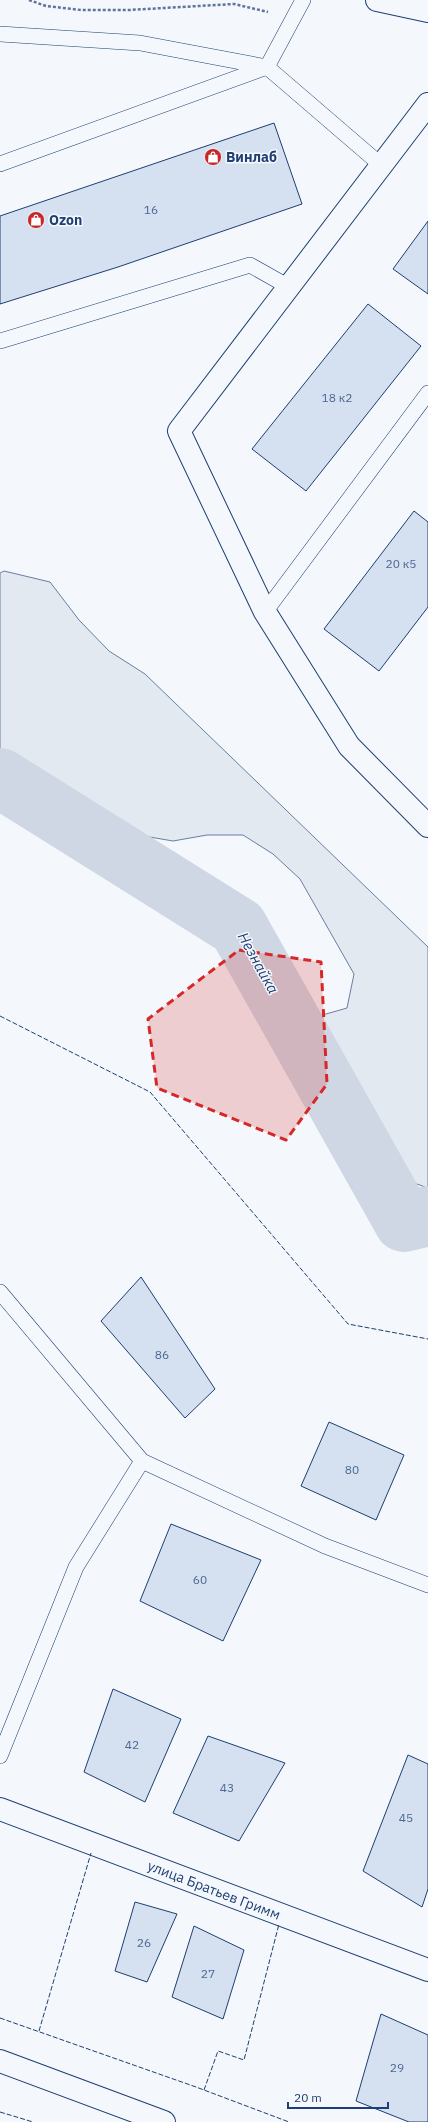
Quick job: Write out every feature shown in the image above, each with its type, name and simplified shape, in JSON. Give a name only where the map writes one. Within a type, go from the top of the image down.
[{"type":"street","points":[[378,0],[428,11]]},
{"type":"street","points":[[428,104],[179,431],[265,612],[349,746],[428,826]]},
{"type":"street","name":"улица Братьев Гримм","points":[[0,1809],[428,1970]]},
{"type":"street","points":[[0,2061],[164,2122]]},
{"type":"lane","points":[[0,164],[267,68],[303,0]]},
{"type":"lane","points":[[0,34],[140,43],[267,68],[381,165]]},
{"type":"lane","points":[[0,342],[250,265],[289,287]]},
{"type":"lane","points":[[265,612],[428,393]]},
{"type":"lane","points":[[0,1292],[142,1461],[326,1546],[428,1585]]},
{"type":"lane","points":[[0,1756],[76,1567],[142,1461]]},
{"type":"path","points":[[29,0],[46,6],[81,10],[129,10],[234,4],[293,18]]},
{"type":"highlighted area","points":[[239,950],[321,962],[327,1084],[286,1140],[157,1088],[148,1019]]},
{"type":"shaded area","points":[[4,571],[50,582],[79,620],[109,651],[145,674],[428,947],[428,1188],[403,1179],[342,1087],[324,1054],[312,1018],[347,1008],[354,974],[300,879],[273,854],[243,835],[207,835],[173,841],[138,835],[61,804],[32,783],[0,754],[0,573]]},
{"type":"building","points":[[274,123],[302,204],[118,267],[0,304],[0,216]]},
{"type":"building","points":[[428,221],[428,294],[393,269]]},
{"type":"building","points":[[368,304],[421,346],[306,491],[252,449]]},
{"type":"building","points":[[414,511],[428,522],[428,607],[379,671],[324,629]]},
{"type":"building","points":[[141,1277],[215,1389],[185,1418],[101,1321]]},
{"type":"building","points":[[329,1422],[404,1455],[376,1520],[301,1486]]},
{"type":"building","points":[[171,1524],[261,1560],[223,1641],[140,1601]]},
{"type":"building","points":[[113,1689],[181,1719],[145,1802],[84,1772]]},
{"type":"building","points":[[208,1736],[285,1763],[239,1841],[173,1813]]},
{"type":"building","points":[[408,1755],[428,1764],[428,1889],[422,1907],[363,1871]]},
{"type":"building","points":[[135,1902],[177,1914],[147,1982],[115,1971]]},
{"type":"building","points":[[194,1926],[244,1950],[223,2019],[172,1997]]},
{"type":"building","points":[[381,2014],[428,2035],[428,2122],[409,2122],[356,2101]]},
{"type":"waterway","name":"Незнайка","points":[[0,778],[238,927],[404,1222],[428,1216]]},
{"type":"fence","points":[[0,1016],[150,1092],[348,1324],[428,1339]]},
{"type":"fence","points":[[39,2031],[91,1853]]},
{"type":"fence","points":[[204,2090],[218,2051],[244,2060],[279,1924]]},
{"type":"fence","points":[[0,2018],[196,2087],[289,2122]]},
{"type":"fence","points":[[0,2112],[33,2122]]},
{"type":"place","name":"Винлаб","points":[[213,157]]},
{"type":"place","name":"Ozon","points":[[36,220]]}]
